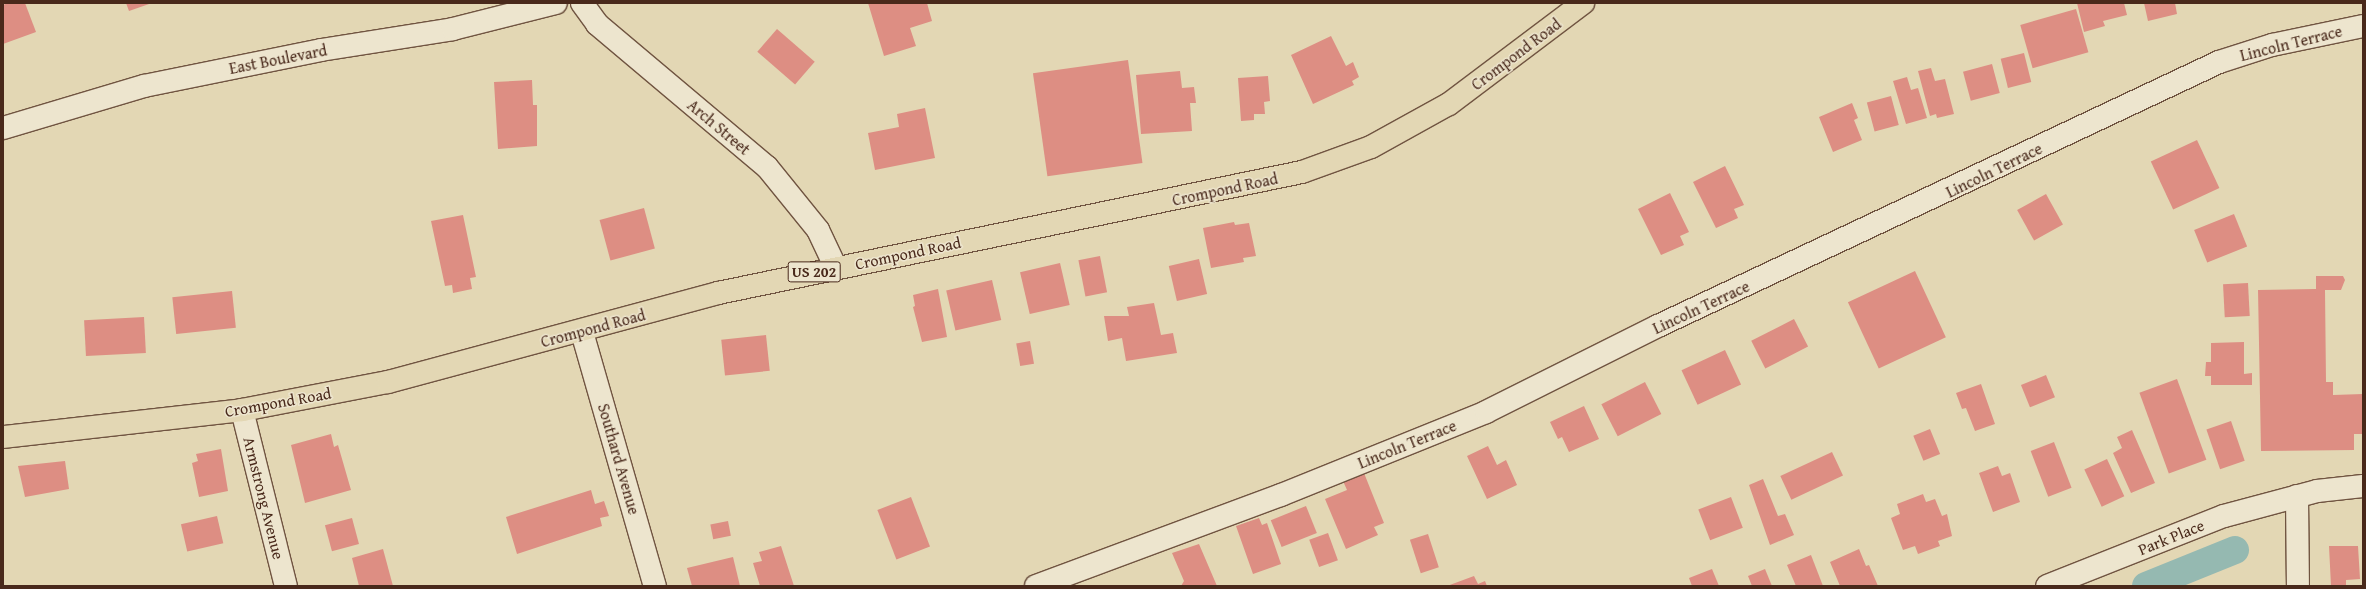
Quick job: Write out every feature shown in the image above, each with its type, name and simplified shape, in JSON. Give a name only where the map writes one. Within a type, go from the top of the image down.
[{"type":"main road","name":"Crompond Road","points":[[3,437],[242,410],[388,382],[582,332],[718,293],[1302,172],[1371,147],[1449,104],[1583,3]]},
{"type":"street","name":"East Boulevard","points":[[3,128],[144,86],[321,50],[453,29],[556,3]]},
{"type":"street","name":"Arch Street","points":[[582,3],[597,24],[767,167],[818,230],[836,268]]},
{"type":"street","name":"Lincoln Terrace","points":[[1036,586],[1281,495],[1486,412],[1658,326],[2219,62],[2272,45],[2363,26]]},
{"type":"street","name":"Southard Avenue","points":[[582,332],[655,586]]},
{"type":"street","name":"Armstrong Avenue","points":[[242,410],[286,586]]},
{"type":"street","name":"Park Place","points":[[2047,586],[2224,516],[2297,496],[2363,486]]},
{"type":"street","points":[[2297,496],[2298,586]]},
{"type":"building","points":[[8,3],[25,3],[36,32],[3,44],[3,5]]},
{"type":"building","points":[[126,3],[152,3],[129,11]]},
{"type":"building","points":[[868,3],[927,3],[932,21],[910,28],[916,46],[884,56]]},
{"type":"building","points":[[2077,3],[2124,3],[2127,15],[2103,21],[2105,26],[2084,32]]},
{"type":"building","points":[[2144,3],[2175,3],[2177,14],[2148,21]]},
{"type":"building","points":[[2076,9],[2088,52],[2033,68],[2020,25]]},
{"type":"building","points":[[777,29],[815,62],[795,84],[757,52]]},
{"type":"building","points":[[1331,36],[1346,66],[1353,62],[1359,77],[1352,81],[1354,85],[1313,104],[1291,55]]},
{"type":"building","points":[[2024,53],[2031,82],[2008,88],[2001,59]]},
{"type":"building","points":[[1128,60],[1142,163],[1047,176],[1033,73]]},
{"type":"building","points":[[1992,64],[2000,93],[1971,101],[1963,72]]},
{"type":"building","points":[[1931,68],[1935,81],[1945,79],[1954,114],[1937,118],[1936,114],[1930,116],[1918,71]]},
{"type":"building","points":[[1180,71],[1182,88],[1194,87],[1196,103],[1190,103],[1192,131],[1141,134],[1136,75]]},
{"type":"building","points":[[1268,76],[1270,101],[1264,102],[1265,114],[1254,114],[1254,120],[1241,121],[1238,78]]},
{"type":"building","points":[[1907,77],[1911,90],[1918,88],[1927,118],[1906,124],[1893,81]]},
{"type":"building","points":[[532,80],[533,105],[537,105],[537,146],[498,149],[494,82]]},
{"type":"building","points":[[1891,96],[1899,125],[1875,131],[1867,102]]},
{"type":"building","points":[[1852,103],[1858,118],[1854,120],[1862,140],[1833,152],[1819,117]]},
{"type":"building","points":[[925,108],[935,158],[875,170],[868,133],[899,127],[897,114]]},
{"type":"building","points":[[2197,140],[2219,188],[2173,210],[2151,162]]},
{"type":"building","points":[[1725,166],[1744,205],[1734,209],[1738,218],[1716,228],[1693,182]]},
{"type":"building","points":[[1670,193],[1689,232],[1680,236],[1684,245],[1661,255],[1638,209]]},
{"type":"building","points":[[2046,194],[2063,225],[2034,241],[2017,210]]},
{"type":"building","points":[[644,208],[655,249],[610,260],[600,220]]},
{"type":"building","points":[[2234,214],[2247,246],[2207,263],[2194,230]]},
{"type":"building","points":[[463,215],[476,277],[470,278],[472,289],[453,293],[452,285],[445,286],[431,221]]},
{"type":"building","points":[[1234,222],[1235,225],[1249,223],[1256,256],[1243,258],[1244,262],[1211,268],[1203,228]]},
{"type":"building","points":[[1100,256],[1107,292],[1085,297],[1078,260]]},
{"type":"building","points":[[1199,259],[1207,294],[1177,301],[1169,266]]},
{"type":"building","points":[[1060,263],[1070,305],[1030,314],[1020,272]]},
{"type":"building","points":[[1915,271],[1946,337],[1879,368],[1848,302]]},
{"type":"building","points":[[2316,276],[2343,276],[2345,280],[2341,290],[2325,290],[2326,382],[2333,382],[2333,395],[2363,394],[2363,434],[2354,434],[2354,450],[2261,451],[2258,290],[2316,289]]},
{"type":"building","points":[[992,280],[1001,320],[955,331],[946,291]]},
{"type":"building","points":[[2248,283],[2250,316],[2225,317],[2223,284]]},
{"type":"building","points":[[938,289],[947,337],[922,342],[913,307],[915,306],[913,295]]},
{"type":"building","points":[[232,291],[236,328],[176,334],[172,297]]},
{"type":"building","points":[[1154,303],[1161,335],[1173,333],[1177,353],[1126,361],[1122,338],[1108,341],[1104,316],[1129,316],[1127,307]]},
{"type":"building","points":[[144,317],[146,353],[86,356],[84,320]]},
{"type":"building","points":[[1794,319],[1808,347],[1765,368],[1751,341]]},
{"type":"building","points":[[766,335],[770,371],[725,376],[721,340]]},
{"type":"building","points":[[1030,341],[1034,364],[1020,366],[1016,343]]},
{"type":"building","points":[[2244,342],[2244,374],[2252,373],[2252,385],[2211,385],[2211,376],[2205,376],[2206,362],[2211,362],[2211,343]]},
{"type":"building","points":[[1725,350],[1741,384],[1698,405],[1681,370]]},
{"type":"building","points":[[2046,375],[2055,397],[2030,407],[2021,385]]},
{"type":"building","points":[[2177,379],[2206,460],[2169,473],[2139,393]]},
{"type":"building","points":[[1645,382],[1661,414],[1618,436],[1601,404]]},
{"type":"building","points":[[1981,384],[1995,424],[1975,431],[1966,408],[1962,409],[1956,393]]},
{"type":"building","points":[[1584,406],[1599,439],[1569,452],[1562,437],[1558,439],[1550,422]]},
{"type":"building","points":[[2231,421],[2245,461],[2220,469],[2206,429]]},
{"type":"building","points":[[1930,429],[1940,454],[1923,461],[1913,436]]},
{"type":"building","points":[[2132,430],[2155,483],[2131,493],[2113,453],[2122,448],[2117,437]]},
{"type":"building","points":[[331,434],[334,447],[338,445],[351,490],[305,503],[291,445]]},
{"type":"building","points":[[2054,442],[2072,488],[2048,497],[2031,451]]},
{"type":"building","points":[[1488,446],[1497,465],[1506,460],[1517,485],[1487,499],[1467,456]]},
{"type":"building","points":[[221,449],[228,491],[199,497],[192,463],[198,461],[196,454]]},
{"type":"building","points":[[1832,452],[1843,476],[1791,500],[1780,476]]},
{"type":"building","points":[[2107,459],[2124,496],[2102,507],[2084,470]]},
{"type":"building","points":[[65,461],[69,489],[25,497],[18,466]]},
{"type":"building","points":[[1998,466],[2002,476],[2010,473],[2020,502],[1993,512],[1979,473]]},
{"type":"building","points":[[1364,473],[1384,523],[1374,527],[1378,535],[1346,549],[1325,499],[1347,490],[1343,481]]},
{"type":"building","points":[[1763,479],[1778,516],[1785,514],[1794,535],[1770,545],[1749,485]]},
{"type":"building","points":[[591,490],[595,504],[604,501],[609,516],[600,518],[602,526],[517,554],[506,517]]},
{"type":"building","points":[[1923,494],[1926,502],[1935,499],[1942,516],[1947,514],[1952,536],[1938,541],[1940,546],[1918,554],[1915,546],[1903,550],[1891,518],[1900,514],[1897,504]]},
{"type":"building","points":[[911,497],[930,546],[896,559],[877,510]]},
{"type":"building","points":[[1731,497],[1743,528],[1710,540],[1698,510]]},
{"type":"building","points":[[1306,506],[1317,533],[1282,547],[1271,520]]},
{"type":"building","points":[[217,516],[223,543],[187,552],[181,524]]},
{"type":"building","points":[[352,518],[359,544],[332,551],[325,525]]},
{"type":"building","points":[[1259,518],[1262,525],[1267,523],[1281,564],[1253,574],[1236,526]]},
{"type":"building","points":[[728,521],[731,536],[713,539],[710,524]]},
{"type":"building","points":[[1328,533],[1338,560],[1319,567],[1309,540]]},
{"type":"building","points":[[1428,534],[1439,567],[1421,573],[1410,540]]},
{"type":"building","points":[[1199,544],[1217,586],[1181,586],[1184,581],[1172,553]]},
{"type":"building","points":[[781,546],[794,586],[760,586],[753,563],[762,561],[759,552]]},
{"type":"building","points":[[2329,546],[2358,546],[2360,579],[2346,580],[2346,586],[2331,586]]},
{"type":"building","points":[[383,549],[393,586],[359,586],[352,558]]},
{"type":"building","points":[[1859,549],[1866,566],[1869,565],[1878,586],[1840,586],[1830,562]]},
{"type":"building","points":[[1811,555],[1823,586],[1796,586],[1787,565]]},
{"type":"building","points":[[733,557],[740,586],[692,586],[687,568]]},
{"type":"building","points":[[1712,569],[1719,586],[1692,586],[1689,578]]},
{"type":"building","points":[[1765,569],[1772,586],[1752,586],[1748,576]]},
{"type":"building","points":[[1474,576],[1478,584],[1485,581],[1487,586],[1447,586]]},
{"type":"waterway","points":[[2146,586],[2235,550]]}]
